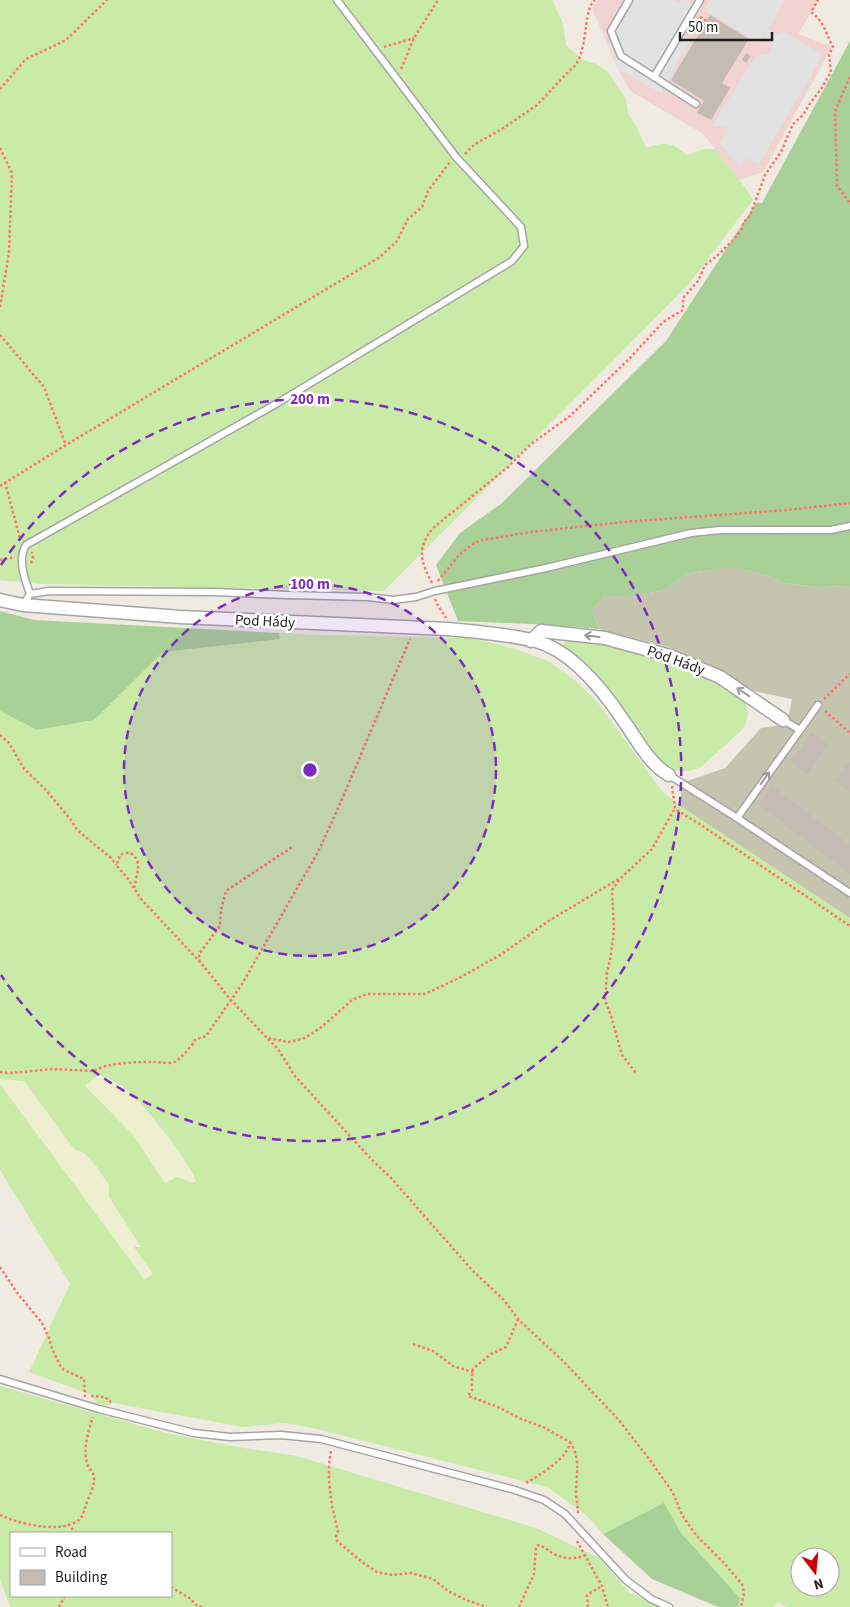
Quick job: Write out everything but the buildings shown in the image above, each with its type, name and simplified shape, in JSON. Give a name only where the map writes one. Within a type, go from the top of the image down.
[{"type":"street","name":"Pod Hády","points":[[0,600],[26,600],[181,617],[448,629],[536,642],[555,650],[584,672],[611,702],[652,762],[669,775]]},
{"type":"street","name":"Pod Hády","points":[[531,641],[541,631],[570,634],[604,638],[670,656],[720,677],[783,720]]},
{"type":"lane","points":[[337,0],[456,157],[520,227],[524,246],[512,261],[276,404],[26,545],[21,556],[26,585],[26,600],[49,591],[215,592],[368,597],[393,600],[416,597],[435,591],[546,568],[691,533],[720,530],[830,530],[850,526]]},
{"type":"lane","points":[[629,0],[611,31],[621,56],[696,104]]},
{"type":"lane","points":[[654,77],[700,0]]},
{"type":"lane","points":[[737,818],[818,705]]},
{"type":"lane","points":[[783,720],[800,730]]},
{"type":"lane","points":[[669,775],[850,892]]},
{"type":"lane","points":[[0,1379],[99,1409],[194,1433],[230,1437],[281,1434],[305,1436],[515,1490],[544,1500],[565,1514],[626,1580],[651,1599],[668,1607]]},
{"type":"path","points":[[0,89],[26,59],[66,40],[107,0]]},
{"type":"path","points":[[398,82],[404,59],[414,38],[438,0]]},
{"type":"path","points":[[0,486],[380,257],[397,241],[408,219],[422,207],[428,191],[452,159],[466,154],[475,144],[537,104],[576,66],[585,36],[589,9],[595,0]]},
{"type":"path","points":[[818,0],[811,12],[818,17],[826,29],[829,42],[833,47],[829,55],[831,72],[803,115],[793,124],[781,152],[764,175],[751,213],[748,219],[744,221],[742,228],[726,247],[705,265],[698,281],[683,298],[683,310],[663,322],[630,358],[570,416],[531,444],[508,467],[433,528],[426,536],[421,552],[422,565],[433,587],[460,554],[474,543],[483,540],[531,532],[614,523],[787,510],[850,503]]},
{"type":"path","points":[[373,48],[381,49],[391,44],[414,38]]},
{"type":"path","points":[[850,77],[835,110],[837,186],[850,203]]},
{"type":"path","points":[[0,148],[12,173],[9,253],[0,307]]},
{"type":"path","points":[[0,335],[44,387],[66,445]]},
{"type":"path","points":[[5,482],[18,534],[26,545]]},
{"type":"path","points":[[0,560],[21,556]]},
{"type":"path","points":[[435,591],[436,604],[445,614],[448,629]]},
{"type":"path","points":[[0,1072],[11,1073],[52,1069],[94,1071],[106,1066],[139,1062],[174,1062],[190,1049],[195,1040],[206,1036],[242,984],[318,852],[396,674],[410,639],[409,627]]},
{"type":"path","points":[[850,674],[818,705],[850,733]]},
{"type":"path","points":[[0,735],[9,743],[24,769],[46,789],[77,830],[111,858],[141,899],[201,963],[231,1000],[278,1049],[294,1076],[391,1178],[472,1270],[504,1300],[518,1319],[564,1362],[617,1418],[673,1493],[682,1515],[696,1534],[742,1584],[744,1592],[741,1607]]},
{"type":"path","points":[[669,775],[675,808],[678,811],[850,926]]},
{"type":"path","points":[[267,1038],[289,1042],[305,1038],[323,1026],[352,1000],[367,994],[425,994],[461,977],[502,954],[547,922],[622,876],[652,849],[675,808]]},
{"type":"path","points":[[201,963],[199,954],[220,926],[221,910],[226,891],[292,847]]},
{"type":"path","points":[[117,866],[120,854],[125,852],[136,857],[138,869],[134,888]]},
{"type":"path","points":[[622,876],[612,890],[614,930],[607,972],[605,1000],[622,1055],[636,1073]]},
{"type":"path","points":[[0,1267],[18,1294],[42,1323],[52,1349],[64,1370],[84,1379],[85,1398]]},
{"type":"path","points":[[518,1319],[506,1347],[473,1369],[472,1390],[468,1396],[498,1407],[521,1419],[543,1426],[570,1442],[577,1458],[576,1492],[581,1531]]},
{"type":"path","points":[[413,1344],[433,1351],[453,1366],[473,1372]]},
{"type":"path","points":[[0,1515],[8,1519],[48,1528],[79,1520],[84,1513],[93,1484],[94,1476],[87,1462],[86,1439],[94,1414]]},
{"type":"path","points":[[333,1442],[329,1464],[329,1481],[338,1531],[337,1541],[377,1572],[392,1576],[411,1573],[433,1579],[448,1591],[487,1607]]},
{"type":"path","points":[[515,1490],[545,1472],[561,1458],[569,1448],[570,1442]]},
{"type":"path","points":[[68,1524],[75,1532]]},
{"type":"path","points":[[576,1540],[602,1586],[608,1607]]},
{"type":"path","points":[[519,1607],[534,1574],[536,1547],[538,1545],[546,1547],[556,1555],[570,1560],[584,1556]]},
{"type":"path","points":[[588,1607],[587,1595],[602,1586]]},
{"type":"path","points":[[172,1588],[191,1599],[197,1606],[203,1607]]},
{"type":"shaded area","points":[[598,0],[819,0],[798,34],[832,47],[763,172],[739,180],[702,133],[630,91],[618,69],[592,8]]},
{"type":"shaded area","points":[[635,0],[673,0],[679,3],[682,0],[686,0],[701,9],[684,36],[691,40],[661,93],[618,69],[607,46]]},
{"type":"shaded area","points":[[710,0],[786,0],[768,29],[778,34],[782,31],[823,55],[759,164],[746,158],[741,168],[719,143],[726,132],[725,127],[711,126],[756,56],[769,54],[771,44],[763,36],[759,43],[704,10]]},
{"type":"shaded area","points":[[737,568],[769,576],[783,583],[820,587],[850,586],[850,918],[680,806],[682,783],[725,768],[761,728],[783,725],[783,720],[789,714],[792,699],[754,691],[726,674],[668,647],[599,629],[592,611],[605,596],[629,596],[661,591],[690,573]]},
{"type":"shaded area","points":[[99,1075],[126,1088],[173,1144],[195,1174],[196,1181],[193,1183],[177,1177],[165,1183],[134,1136],[84,1086]]},
{"type":"shaded area","points":[[0,1079],[24,1080],[74,1149],[84,1153],[96,1166],[109,1185],[109,1197],[141,1247],[135,1248],[153,1274],[144,1280],[0,1084]]},
{"type":"green space","points":[[0,0],[552,0],[563,23],[566,45],[583,60],[596,64],[608,72],[626,99],[628,113],[637,127],[646,148],[659,144],[668,144],[687,155],[704,149],[715,149],[753,200],[688,285],[384,591],[40,584],[0,580]]},
{"type":"green space","points":[[850,41],[850,586],[820,587],[783,583],[769,576],[737,568],[723,568],[690,573],[661,591],[629,596],[605,596],[592,611],[599,629],[458,621],[436,565],[460,533],[502,503],[666,341],[756,203],[762,203]]},
{"type":"green space","points":[[0,611],[34,620],[279,633],[280,639],[163,652],[94,720],[37,730],[0,711]]},
{"type":"green space","points":[[279,633],[471,638],[513,648],[550,662],[576,681],[598,703],[662,791],[680,806],[850,918],[850,1607],[787,1607],[777,1602],[775,1607],[738,1607],[740,1598],[681,1533],[664,1504],[603,1534],[586,1515],[547,1487],[313,1428],[284,1423],[243,1427],[113,1403],[105,1406],[96,1403],[92,1395],[29,1372],[70,1284],[0,1170],[0,1084],[144,1279],[153,1274],[134,1247],[141,1247],[109,1197],[109,1185],[96,1166],[84,1153],[74,1149],[24,1081],[0,1079],[0,711],[37,730],[94,720],[163,652],[279,639]],"holes":[[[99,1075],[123,1087],[143,1106],[186,1162],[196,1181],[193,1183],[177,1177],[165,1183],[134,1136],[85,1086]]]},
{"type":"green space","points":[[565,641],[581,641],[618,646],[673,664],[720,684],[738,695],[745,703],[748,710],[746,722],[742,730],[701,767],[684,772],[676,771],[656,757],[612,693],[591,670],[564,648],[563,644]]},
{"type":"green space","points":[[0,1386],[162,1432],[237,1447],[297,1456],[536,1528],[599,1558],[629,1592],[659,1607],[10,1607],[0,1579]]},
{"type":"green space","points":[[664,1503],[681,1533],[740,1598],[738,1607],[718,1607],[652,1579],[603,1534]]}]
